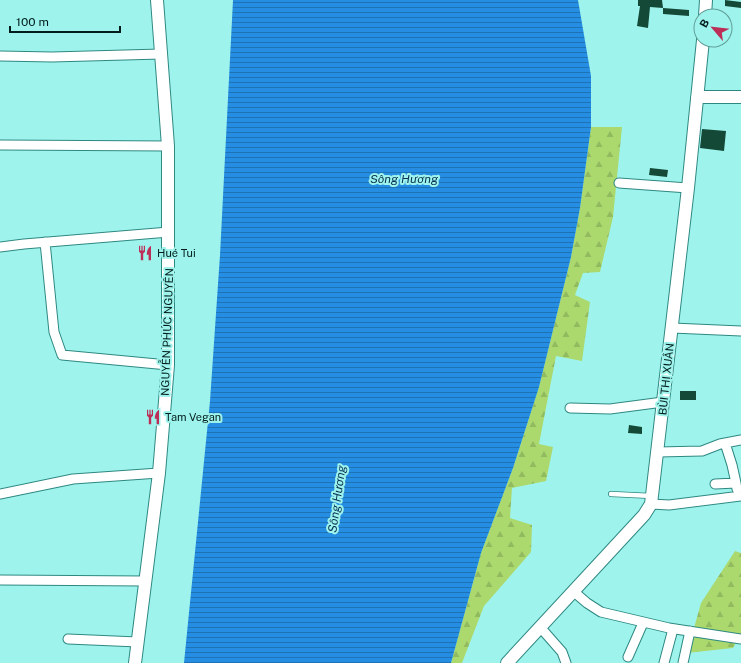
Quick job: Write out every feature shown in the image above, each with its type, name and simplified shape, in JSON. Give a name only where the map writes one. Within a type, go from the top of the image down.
[{"type":"street","name":"NGUYỄN PHÚC NGUYÊN","points":[[135,663],[159,473],[168,365],[170,232],[168,146],[157,0]]},
{"type":"street","name":"BÙI THỊ XUÂN","points":[[652,500],[688,188],[702,48]]},
{"type":"street","points":[[0,56],[52,57],[161,54]]},
{"type":"street","points":[[697,97],[741,97]]},
{"type":"street","points":[[0,145],[168,146]]},
{"type":"street","points":[[618,183],[688,188]]},
{"type":"street","points":[[0,247],[170,232]]},
{"type":"street","points":[[45,242],[54,332],[62,355],[168,365]]},
{"type":"street","points":[[672,328],[741,331]]},
{"type":"street","points":[[570,408],[615,409],[663,402]]},
{"type":"street","points":[[658,452],[702,451],[725,443],[741,440]]},
{"type":"street","points":[[507,663],[644,515],[652,500],[669,505],[739,496],[725,443]]},
{"type":"street","points":[[0,494],[73,479],[159,473]]},
{"type":"street","points":[[715,484],[736,483]]},
{"type":"street","points":[[0,580],[145,581]]},
{"type":"street","points":[[574,591],[596,610],[643,623],[741,639]]},
{"type":"street","points":[[628,657],[643,623]]},
{"type":"street","points":[[540,626],[562,652],[566,663]]},
{"type":"street","points":[[664,663],[673,629]]},
{"type":"street","points":[[683,663],[690,631]]},
{"type":"street","points":[[68,639],[138,642]]},
{"type":"lane","points":[[611,494],[652,500]]},
{"type":"green space","points":[[591,127],[622,127],[613,217],[600,272],[583,273],[575,295],[590,302],[582,361],[556,356],[539,444],[553,447],[546,481],[512,488],[510,518],[532,525],[531,552],[484,606],[462,663],[451,663],[481,553],[513,468],[539,387],[571,257],[580,208]]},
{"type":"green space","points":[[735,551],[741,553],[741,634],[733,648],[687,653],[701,603]]},
{"type":"water","name":"Sông Hương","points":[[233,0],[578,0],[591,76],[591,127],[580,208],[571,257],[539,387],[513,468],[481,553],[451,663],[184,663],[210,401],[220,255]]},
{"type":"building","points":[[638,0],[662,0],[663,8],[650,7],[648,28],[637,26],[640,6],[638,6]]},
{"type":"building","points":[[725,0],[741,2],[741,8],[725,6]]},
{"type":"building","points":[[663,8],[689,10],[689,16],[663,14]]},
{"type":"building","points":[[702,129],[726,131],[724,151],[700,148]]},
{"type":"building","points":[[650,168],[668,170],[667,177],[649,175]]},
{"type":"building","points":[[680,391],[696,391],[696,400],[680,400]]},
{"type":"building","points":[[629,425],[642,427],[642,434],[628,433]]},
{"type":"place","name":"Hué Tui","points":[[145,253]]},
{"type":"place","name":"Tam Vegan","points":[[153,417]]}]
